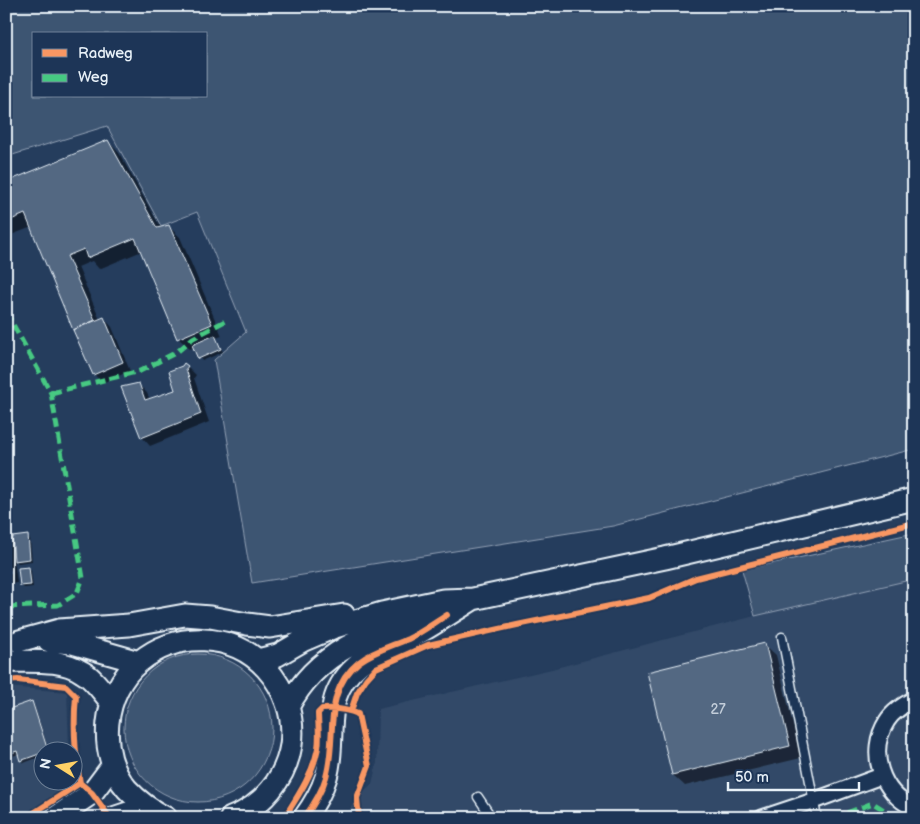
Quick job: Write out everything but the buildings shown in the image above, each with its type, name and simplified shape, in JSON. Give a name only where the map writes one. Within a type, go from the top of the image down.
[{"type":"main road","points":[[258,660],[278,655],[304,640],[332,628],[382,613],[444,600],[473,599],[665,558],[914,499]]},
{"type":"main road","points":[[304,818],[326,777],[331,746],[333,708],[337,692],[346,677],[360,662],[384,648],[409,638],[473,599]]},
{"type":"main road","points":[[12,641],[59,630],[129,625],[186,615],[270,627],[335,615],[382,613]]},
{"type":"main road","points":[[288,707],[296,692],[323,663],[352,644],[392,628],[447,615]]},
{"type":"main road","points":[[166,818],[146,807],[126,787],[113,765],[108,747],[107,724],[112,703],[124,678],[139,662],[166,645],[197,639],[214,640],[230,644],[258,660],[273,676],[288,707],[291,736],[286,761],[280,777],[258,810],[231,818]]},
{"type":"main road","points":[[12,641],[61,641],[139,662]]},
{"type":"main road","points":[[6,661],[67,665],[82,671],[88,676],[112,703]]},
{"type":"main road","points":[[55,818],[92,793],[113,765]]},
{"type":"main road","points":[[113,818],[146,807]]},
{"type":"street","points":[[914,699],[901,706],[887,720],[879,738],[877,757],[882,776],[891,792],[905,804],[914,808]]},
{"type":"street","points":[[762,818],[882,776]]},
{"type":"lane","points":[[782,637],[817,818]]},
{"type":"lane","points":[[478,797],[492,818]]},
{"type":"shaded area","points":[[6,6],[914,6],[914,449],[613,526],[252,583],[214,360],[246,332],[197,212],[161,226],[107,126],[6,157]]},
{"type":"shaded area","points":[[914,533],[914,579],[755,616],[742,570]]},
{"type":"shaded area","points":[[914,579],[914,818],[344,818],[360,794],[372,784],[377,763],[378,709],[552,669],[755,616]]},
{"type":"shaded area","points":[[198,654],[226,660],[250,676],[266,700],[272,728],[266,756],[250,780],[226,796],[198,802],[170,796],[146,780],[130,756],[124,728],[130,700],[146,676],[170,660]]},
{"type":"shaded area","points":[[6,687],[67,692],[69,742],[32,742],[32,792],[81,792],[101,818],[6,818]]},
{"type":"marked path","points":[[6,312],[51,393],[83,578],[77,593],[58,605],[6,607]]},
{"type":"marked path","points":[[51,393],[140,371],[177,352],[193,338],[227,320]]},
{"type":"marked path","points":[[833,818],[873,803],[896,818]]},
{"type":"cycle path","points":[[351,711],[357,693],[376,668],[428,645],[649,598],[696,578],[914,523]]},
{"type":"cycle path","points":[[304,818],[317,798],[326,777],[335,701],[347,674],[364,658],[408,639],[447,615]]},
{"type":"cycle path","points":[[6,681],[18,680],[66,686],[76,696],[75,740],[80,783],[92,793],[110,818]]},
{"type":"cycle path","points":[[284,818],[313,767],[319,739],[318,713],[322,709],[345,710],[358,714],[369,766],[357,798],[359,818]]},
{"type":"cycle path","points":[[26,818],[66,792]]}]
